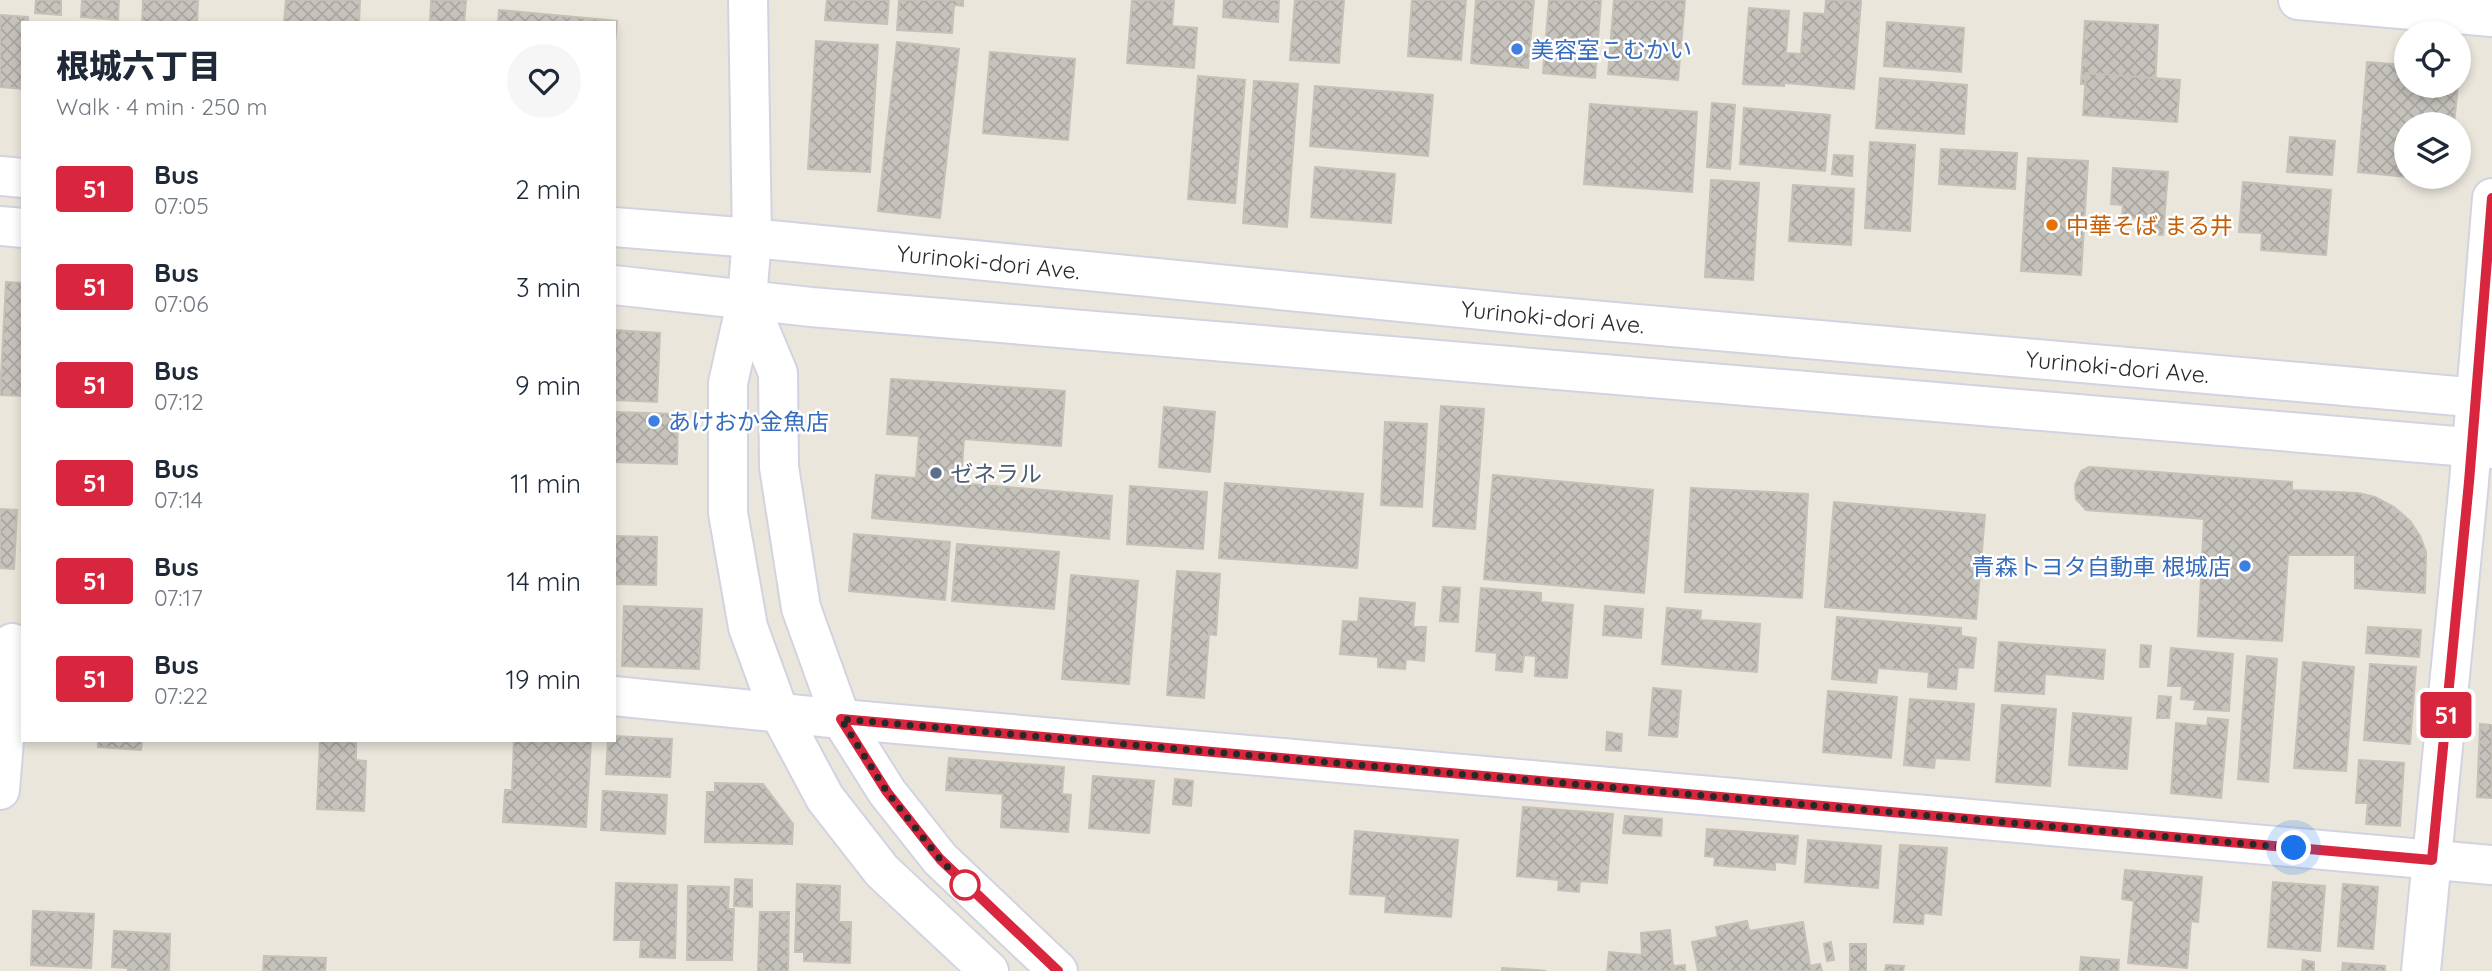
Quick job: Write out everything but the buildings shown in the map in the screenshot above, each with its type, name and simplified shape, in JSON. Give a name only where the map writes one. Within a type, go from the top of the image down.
[{"type":"street","points":[[748,0],[751,238],[747,299],[728,383],[728,513],[748,627],[779,712],[825,797],[883,871],[989,971]]},
{"type":"street","points":[[2298,0],[2492,18]]},
{"type":"street","points":[[0,176],[21,178]]},
{"type":"street","points":[[2421,971],[2482,448],[2492,198]]},
{"type":"street","points":[[0,226],[21,228]]},
{"type":"street","name":"Yurinoki-dori Ave.","points":[[616,227],[1523,314],[2483,398]]},
{"type":"street","points":[[616,285],[825,309],[2482,448]]},
{"type":"street","points":[[747,299],[778,373],[779,467],[801,608],[841,719],[887,792],[940,859],[1058,971]]},
{"type":"street","points":[[0,790],[12,643]]},
{"type":"street","points":[[616,696],[841,719],[2492,865]]},
{"type":"bus line","name":"51","points":[[1058,971],[940,859],[887,792],[841,719],[2432,860],[2469,482],[2492,198]]},
{"type":"place","name":"美容室こむかい","points":[[1517,49]]},
{"type":"place","name":"中華そば まる井","points":[[2052,225]]},
{"type":"place","name":"あけおか金魚店","points":[[654,421]]},
{"type":"place","name":"ゼネラル","points":[[936,473]]},
{"type":"place","name":"青森トヨタ自動車 根城店","points":[[2245,566]]},
{"type":"route","points":[[965,885],[940,859],[887,792],[841,719],[2294,848]]}]
